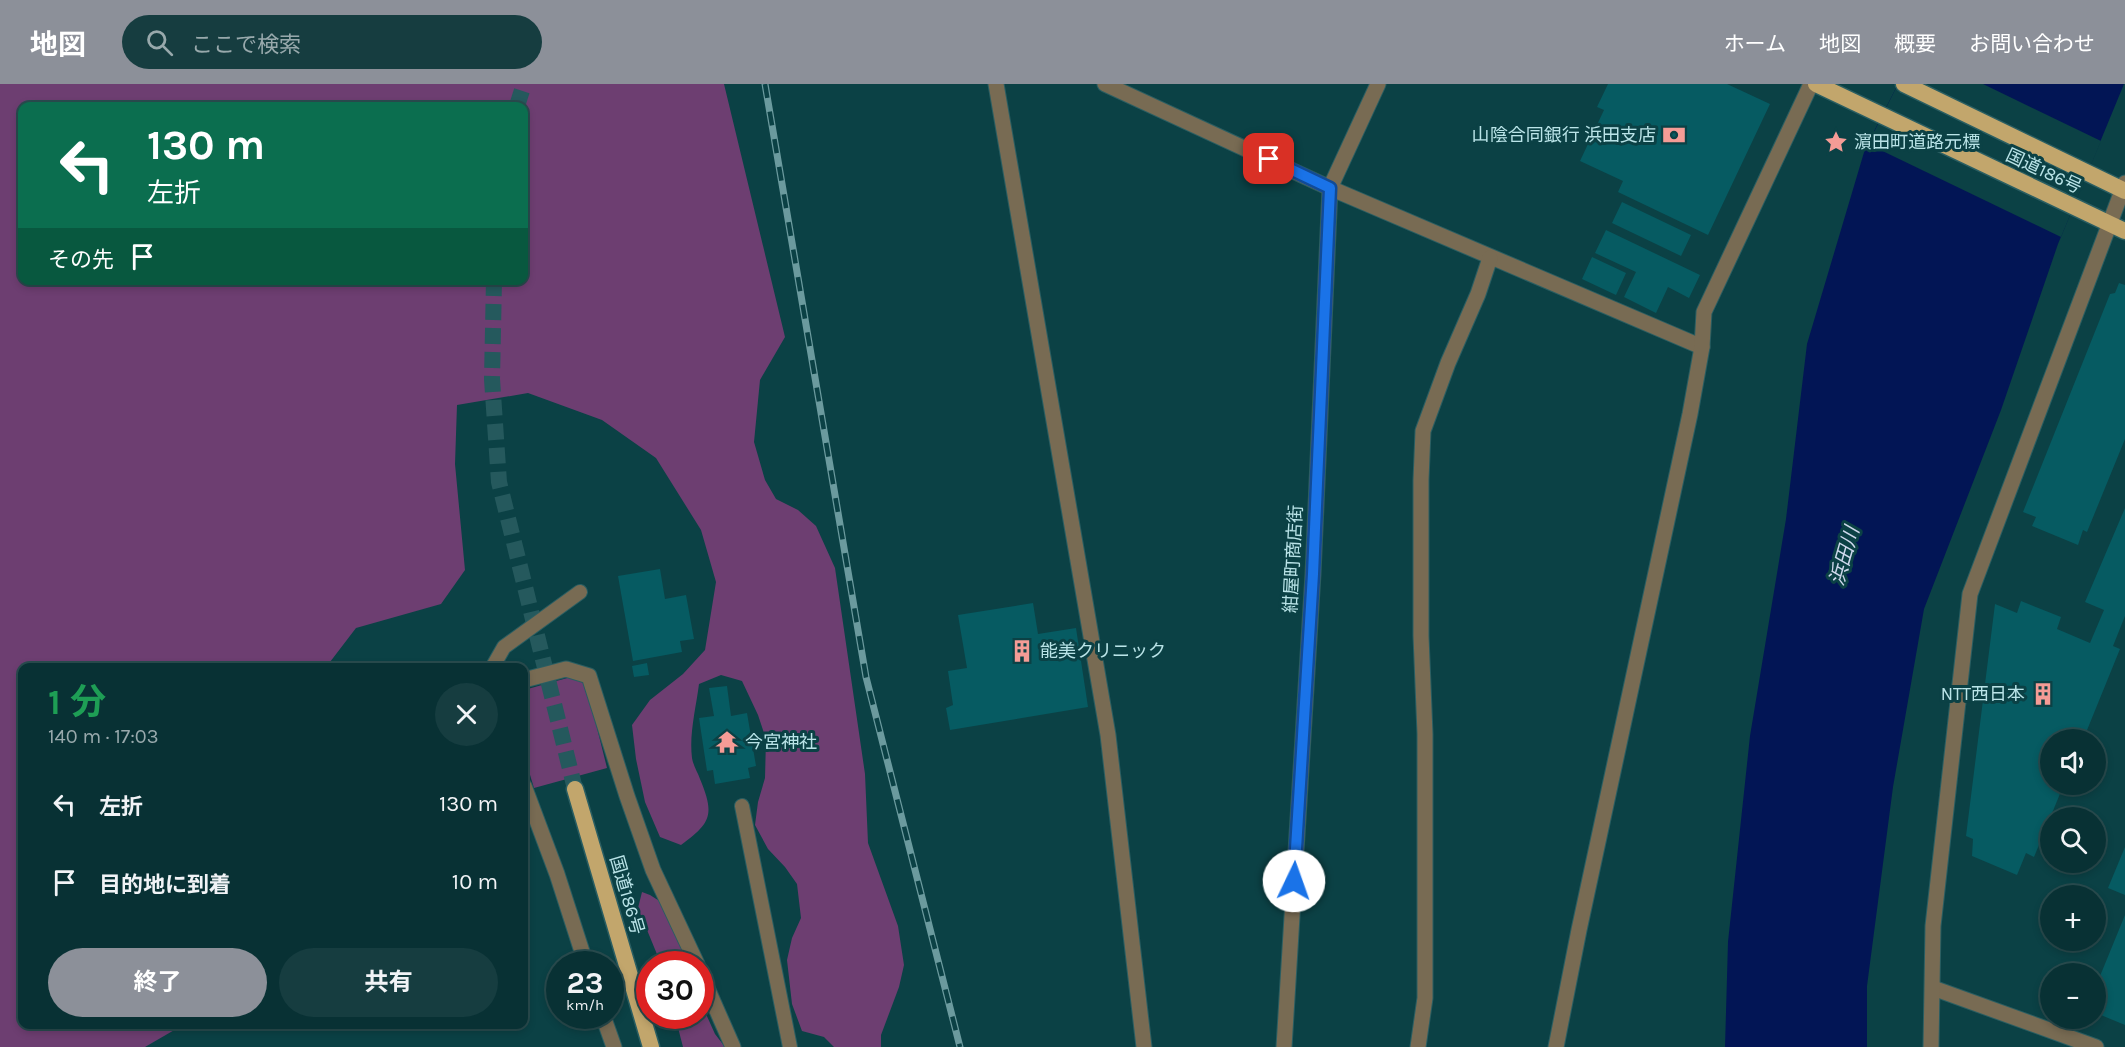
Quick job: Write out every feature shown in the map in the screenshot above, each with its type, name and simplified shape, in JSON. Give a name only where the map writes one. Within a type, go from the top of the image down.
[{"type":"highway","name":"国道186号","points":[[1816,84],[2117,227]]},
{"type":"highway","name":"国道186号","points":[[1904,84],[2099,180],[2124,188]]},
{"type":"highway","name":"国道186号","points":[[575,789],[651,1047]]},
{"type":"street","points":[[996,84],[1108,735],[1144,1047]]},
{"type":"street","points":[[1105,84],[1330,188],[1702,347]]},
{"type":"street","name":"紺屋町商店街","points":[[1284,1047],[1313,574],[1330,188],[1378,84]]},
{"type":"street","points":[[1556,1047],[1690,414],[1702,347],[1704,312],[1810,84]]},
{"type":"street","points":[[1931,1047],[1934,915],[1970,594],[2117,227],[2124,188]]},
{"type":"street","points":[[1418,1047],[1425,998],[1425,734],[1421,614],[1423,431],[1448,363],[1478,294],[1490,258]]},
{"type":"street","points":[[528,679],[566,669],[589,676],[653,870],[691,951]]},
{"type":"street","points":[[528,797],[557,874],[582,951]]},
{"type":"street","points":[[1933,988],[2096,1047]]},
{"type":"street","points":[[714,1004],[733,1047]]},
{"type":"street","points":[[608,1029],[614,1047]]},
{"type":"lane","points":[[495,663],[504,647],[580,592]]},
{"type":"lane","points":[[742,806],[790,1047]]},
{"type":"shaded area","points":[[0,84],[724,84],[785,337],[760,380],[754,442],[765,480],[776,499],[798,510],[816,526],[835,568],[865,774],[868,843],[898,926],[904,965],[899,987],[881,1035],[881,1047],[834,1047],[824,1037],[802,1031],[792,1004],[787,960],[792,938],[801,918],[797,884],[768,849],[755,825],[758,802],[765,778],[766,739],[742,681],[721,675],[699,684],[691,749],[693,763],[708,801],[707,817],[699,830],[681,845],[660,837],[645,802],[632,725],[650,700],[683,674],[705,650],[716,582],[701,530],[656,458],[602,420],[528,393],[457,405],[455,464],[465,570],[441,604],[356,628],[330,663],[18,663],[18,1029],[176,1029],[145,1047],[0,1047]]},
{"type":"shaded area","points":[[571,677],[586,684],[607,768],[534,788],[528,768],[528,689]]},
{"type":"shaded area","points":[[642,892],[661,902],[683,951],[656,951],[638,908]]},
{"type":"shaded area","points":[[678,1029],[713,1029],[725,1047],[683,1047]]},
{"type":"water","name":"浜田川","points":[[1898,84],[2124,84],[2058,244],[2001,410],[1924,609],[1893,787],[1867,986],[1867,1047],[1725,1047],[1728,942],[1750,736],[1786,519],[1807,344],[1865,149]]},
{"type":"pier","points":[[1898,84],[1983,84],[2101,141],[2061,237],[1868,144]]},
{"type":"building","name":"山陰合同銀行 浜田支店","points":[[1608,84],[1727,84],[1770,104],[1708,235],[1618,192],[1623,181],[1580,161],[1604,110],[1597,107]]},
{"type":"building","points":[[1622,202],[1691,235],[1681,256],[1612,223]]},
{"type":"building","points":[[1606,230],[1700,275],[1689,298],[1668,287],[1656,313],[1624,297],[1636,272],[1595,253]]},
{"type":"building","points":[[1592,257],[1626,273],[1616,295],[1582,279]]},
{"type":"building","points":[[2119,283],[2125,285],[2125,439],[2087,532],[2083,530],[2078,545],[2032,526],[2036,517],[2023,512],[2110,294],[2115,293]]},
{"type":"building","name":"NTT西日本","points":[[2125,508],[2125,616],[2113,646],[2120,649],[2087,729],[2040,729],[2040,795],[2059,795],[2055,807],[2040,807],[2040,842],[2034,857],[2026,853],[2017,875],[1972,856],[1973,839],[1966,836],[1995,604],[2017,613],[2021,601],[2061,617],[2057,629],[2090,643],[2104,610],[2085,602]]},
{"type":"building","points":[[660,569],[665,599],[686,595],[694,639],[680,641],[682,652],[633,661],[618,576]]},
{"type":"building","name":"能美クリニック","points":[[1033,603],[1038,634],[1076,628],[1088,707],[950,730],[946,708],[953,705],[948,671],[967,668],[958,615]]},
{"type":"building","points":[[647,663],[649,675],[634,677],[632,666]]},
{"type":"building","name":"今宮神社","points":[[727,686],[731,716],[747,713],[756,766],[748,768],[750,778],[715,784],[713,770],[707,771],[699,718],[714,716],[709,688]]},
{"type":"building","points":[[2125,847],[2125,895],[2108,888]]},
{"type":"building","points":[[2125,915],[2125,1025],[2106,1017],[2105,963]]},
{"type":"tunnel","points":[[518,102],[524,84]]},
{"type":"tunnel","points":[[494,285],[492,379],[499,482],[575,789]]},
{"type":"railway","points":[[765,84],[866,677],[960,1047]]},
{"type":"place","name":"山陰合同銀行 浜田支店","points":[[1674,135]]},
{"type":"place","name":"濵田町道路元標","points":[[1836,142]]},
{"type":"place","name":"能美クリニック","points":[[1022,651]]},
{"type":"place","name":"NTT西日本","points":[[2043,694]]},
{"type":"place","name":"今宮神社","points":[[727,742]]},
{"type":"route","points":[[1269,159],[1330,188],[1313,574],[1294,881]]}]
